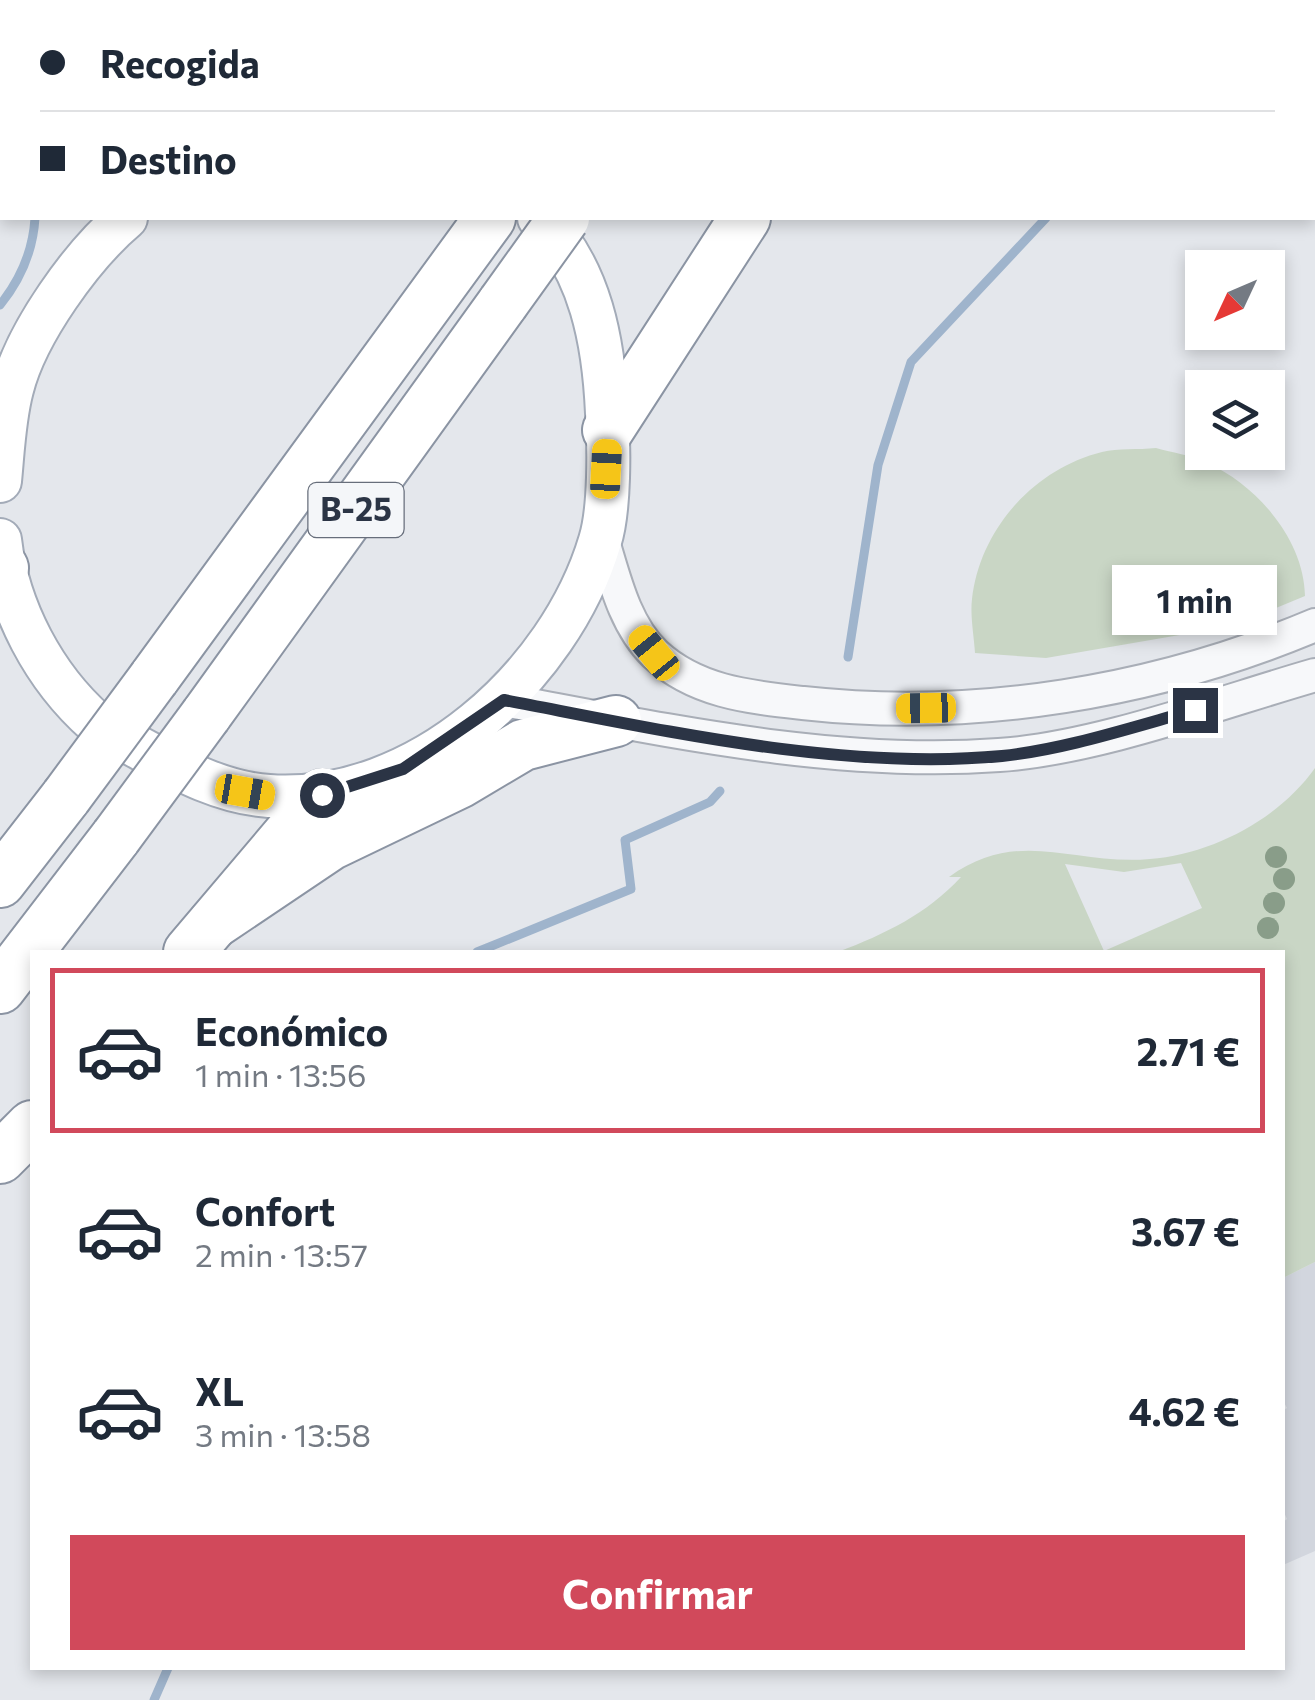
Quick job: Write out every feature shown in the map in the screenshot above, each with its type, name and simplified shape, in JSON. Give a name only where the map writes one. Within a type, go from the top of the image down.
[{"type":"highway","name":"B-25","points":[[0,882],[489,220]]},
{"type":"highway","name":"B-25","points":[[0,988],[206,715],[563,220]]},
{"type":"highway","points":[[608,430],[744,220]]},
{"type":"highway","points":[[201,938],[330,844],[459,783],[524,745],[616,721]]},
{"type":"highway","points":[[201,938],[322,795]]},
{"type":"highway","points":[[0,1158],[30,1128]]},
{"type":"main road","points":[[0,481],[16,350],[88,237],[122,220]]},
{"type":"main road","points":[[1,563],[20,617],[47,668],[98,725],[221,788],[269,796],[322,795],[403,769],[504,700],[577,603],[602,538],[608,430],[605,365],[592,305],[565,251],[541,220]]},
{"type":"street","points":[[602,538],[622,601],[654,653],[708,688],[751,698],[850,708],[985,706],[1108,688],[1178,672],[1315,625]]},
{"type":"street","points":[[504,700],[616,721],[883,758],[1003,756],[1100,736],[1315,675]]},
{"type":"shaded area","points":[[1315,1262],[1315,1551],[1285,1564],[1287,1408],[1285,1277]]},
{"type":"green space","points":[[1156,448],[1185,455],[1185,470],[1221,470],[1244,485],[1287,535],[1303,575],[1305,596],[1232,626],[1046,658],[975,653],[972,606],[977,573],[999,526],[1033,488],[1054,472],[1108,451]]},
{"type":"green space","points":[[1315,768],[1315,1262],[1285,1277],[1285,950],[1106,950],[1202,908],[1181,863],[1124,872],[1065,864],[1104,950],[843,950],[920,912],[961,877],[949,877],[975,862],[1023,851],[1122,860],[1173,856],[1242,831],[1283,803]]},
{"type":"waterway","points":[[0,305],[25,264],[35,220]]},
{"type":"waterway","points":[[848,657],[878,465],[911,362],[1044,220]]},
{"type":"waterway","points":[[482,950],[631,889],[625,840],[710,802],[720,791]]},
{"type":"waterway","points":[[154,1700],[167,1670]]},
{"type":"route","points":[[322,795],[403,769],[504,700],[616,721],[883,758],[1003,756],[1100,736],[1195,710]]}]
